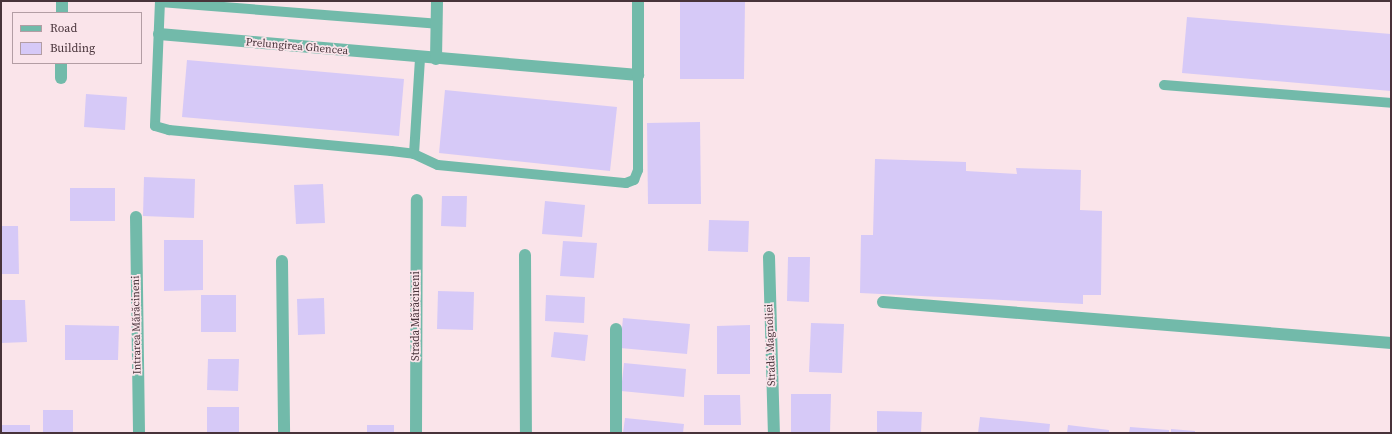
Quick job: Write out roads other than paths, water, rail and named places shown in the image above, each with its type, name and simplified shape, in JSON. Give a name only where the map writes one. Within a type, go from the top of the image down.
[{"type":"street","points":[[62,1],[62,12]]},
{"type":"street","points":[[436,59],[437,1]]},
{"type":"street","points":[[638,1],[638,75]]},
{"type":"street","name":"Prelungirea Ghencea","points":[[159,34],[420,58],[638,75]]},
{"type":"street","points":[[61,64],[61,78]]},
{"type":"street","name":"Strada Mărăcineni","points":[[416,433],[417,200]]},
{"type":"street","name":"Intrarea Mărăcineni","points":[[136,217],[139,433]]},
{"type":"street","points":[[525,255],[526,433]]},
{"type":"street","name":"Strada Magnoliei","points":[[769,257],[774,433]]},
{"type":"street","points":[[282,261],[284,433]]},
{"type":"street","points":[[883,302],[1391,343]]},
{"type":"street","points":[[616,329],[616,433]]},
{"type":"lane","points":[[437,24],[160,1],[155,126],[169,130],[414,154],[438,165],[626,183],[634,180],[638,170],[638,75]]},
{"type":"lane","points":[[414,154],[420,58]]},
{"type":"lane","points":[[1164,85],[1391,104]]}]
